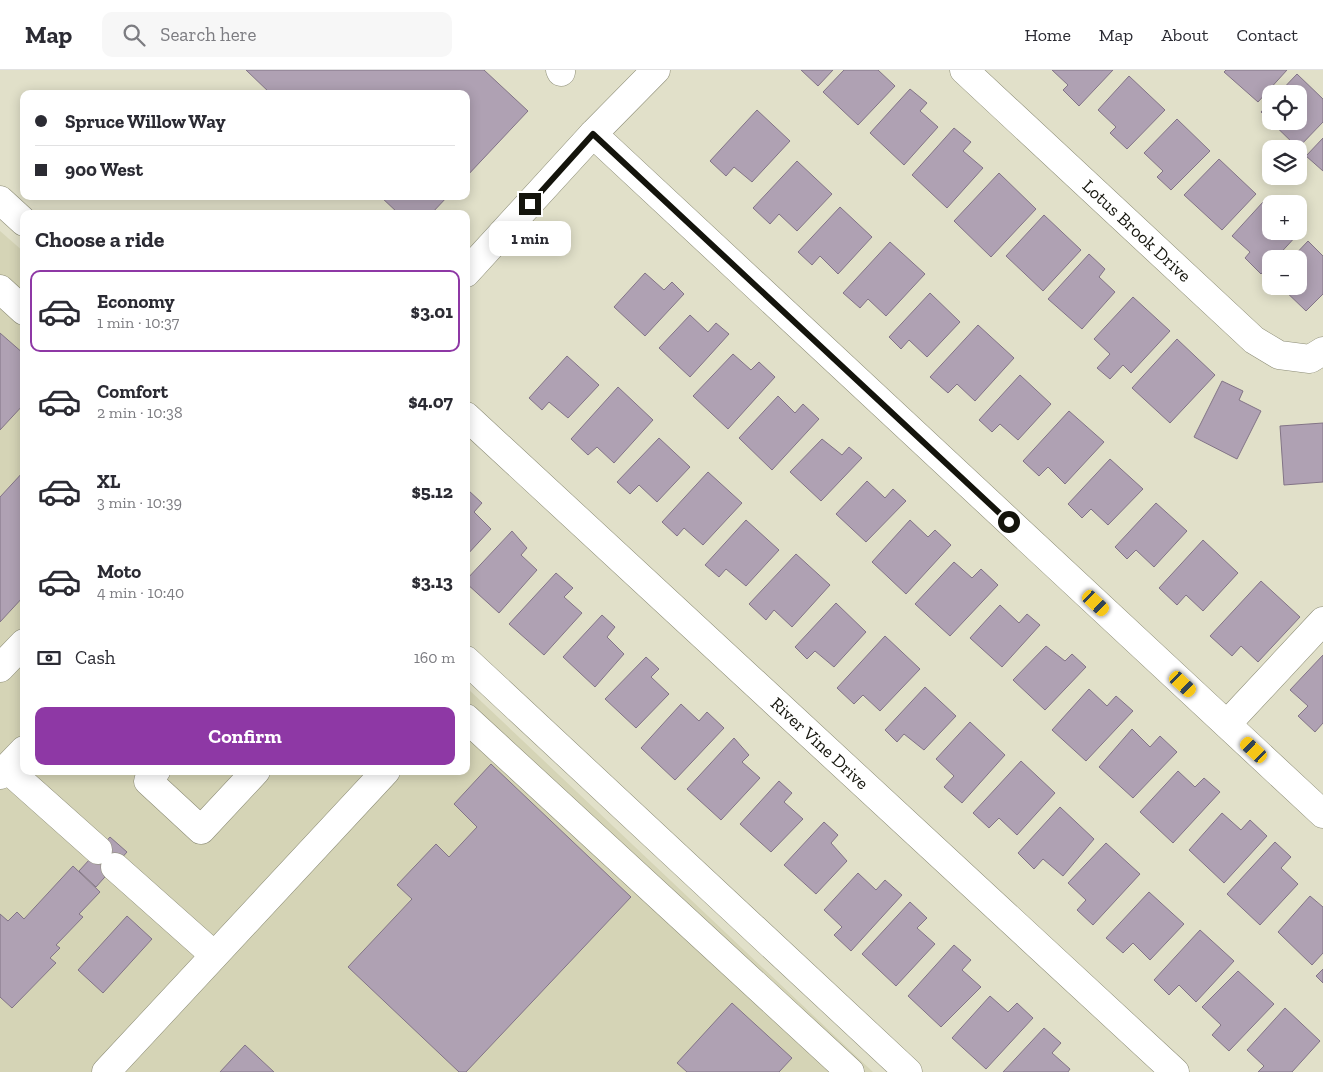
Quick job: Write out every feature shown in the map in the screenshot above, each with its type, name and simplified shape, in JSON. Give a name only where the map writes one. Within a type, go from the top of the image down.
[{"type":"street","points":[[470,269],[593,134],[656,70]]},
{"type":"street","name":"Lotus Brook Drive","points":[[964,70],[1254,340],[1279,355],[1310,359],[1323,351]]},
{"type":"street","points":[[593,134],[1323,814]]},
{"type":"street","points":[[0,200],[20,218]]},
{"type":"street","points":[[0,289],[20,307]]},
{"type":"street","name":"River Vine Drive","points":[[470,420],[1175,1072]]},
{"type":"street","points":[[1227,724],[1323,621]]},
{"type":"street","points":[[0,668],[20,647]]},
{"type":"street","points":[[470,671],[908,1072]]},
{"type":"street","points":[[470,722],[850,1072]]},
{"type":"street","points":[[10,765],[20,775]]},
{"type":"street","points":[[20,775],[106,859],[214,955]]},
{"type":"street","points":[[152,775],[148,780],[201,830],[252,775]]},
{"type":"street","points":[[106,1072],[382,775]]},
{"type":"shaded area","points":[[0,231],[20,248],[20,775],[470,775],[470,691],[873,1072],[0,1072]]},
{"type":"building","points":[[246,70],[484,70],[528,111],[470,173],[470,90],[267,90]]},
{"type":"building","points":[[801,70],[833,70],[818,86]]},
{"type":"building","points":[[844,70],[878,70],[895,86],[858,125],[823,92]]},
{"type":"building","points":[[1052,70],[1113,70],[1079,106],[1063,90],[1068,85]]},
{"type":"building","points":[[1226,70],[1287,70],[1273,85],[1262,85],[1262,98],[1258,102],[1224,72]]},
{"type":"building","points":[[1297,74],[1323,99],[1323,122],[1306,140],[1290,140],[1280,130],[1307,130],[1307,85],[1287,85]]},
{"type":"building","points":[[1129,76],[1165,110],[1127,149],[1110,133],[1116,127],[1098,110]]},
{"type":"building","points":[[910,89],[927,103],[920,111],[938,127],[904,165],[870,133]]},
{"type":"building","points":[[757,110],[790,141],[752,182],[734,167],[726,176],[710,161]]},
{"type":"building","points":[[1177,119],[1210,151],[1171,190],[1157,177],[1163,171],[1144,153]]},
{"type":"building","points":[[954,128],[971,142],[963,151],[983,168],[947,208],[912,175]]},
{"type":"building","points":[[1323,138],[1323,171],[1307,155]]},
{"type":"building","points":[[1219,159],[1256,194],[1222,230],[1184,195]]},
{"type":"building","points":[[797,161],[832,194],[797,231],[779,214],[770,224],[753,208]]},
{"type":"building","points":[[999,173],[1036,209],[991,257],[954,221]]},
{"type":"building","points":[[384,200],[444,200],[435,210],[395,210]]},
{"type":"building","points":[[1262,203],[1262,240],[1292,240],[1283,250],[1262,250],[1261,274],[1245,258],[1250,252],[1232,236]]},
{"type":"building","points":[[840,207],[872,237],[838,274],[820,256],[812,265],[798,252]]},
{"type":"building","points":[[1044,215],[1081,250],[1043,291],[1006,256]]},
{"type":"building","points":[[1308,241],[1323,256],[1323,294],[1306,311],[1289,295],[1307,295],[1307,250],[1300,250]]},
{"type":"building","points":[[890,242],[925,274],[886,316],[868,299],[860,308],[843,293]]},
{"type":"building","points":[[1089,254],[1105,269],[1099,277],[1115,292],[1082,329],[1048,299]]},
{"type":"building","points":[[645,273],[664,290],[672,282],[684,294],[645,336],[614,307]]},
{"type":"building","points":[[930,293],[960,322],[927,357],[909,340],[901,349],[889,337]]},
{"type":"building","points":[[1133,297],[1170,331],[1131,373],[1123,365],[1110,379],[1097,368],[1110,354],[1094,339]]},
{"type":"building","points":[[690,315],[708,332],[716,323],[729,334],[690,377],[659,348]]},
{"type":"building","points":[[978,325],[1014,358],[975,401],[957,384],[948,393],[930,377]]},
{"type":"building","points":[[0,333],[20,350],[20,408],[0,430]]},
{"type":"building","points":[[1177,339],[1215,375],[1170,423],[1132,388]]},
{"type":"building","points":[[733,354],[751,370],[759,362],[775,377],[728,429],[693,396]]},
{"type":"building","points":[[567,356],[599,385],[568,418],[549,402],[542,410],[529,398]]},
{"type":"building","points":[[1020,375],[1051,404],[1018,440],[1000,424],[992,432],[979,420]]},
{"type":"building","points":[[1222,381],[1243,391],[1239,400],[1261,411],[1237,459],[1194,437]]},
{"type":"building","points":[[618,387],[653,420],[614,463],[597,447],[588,455],[571,439]]},
{"type":"building","points":[[778,396],[795,413],[803,404],[819,419],[772,470],[739,438]]},
{"type":"building","points":[[1069,411],[1104,442],[1065,484],[1048,467],[1039,476],[1023,461]]},
{"type":"building","points":[[1323,423],[1323,482],[1284,485],[1280,426]]},
{"type":"building","points":[[659,438],[690,467],[657,502],[639,485],[630,494],[617,482]]},
{"type":"building","points":[[822,439],[842,455],[849,447],[862,458],[821,501],[790,472]]},
{"type":"building","points":[[1110,459],[1143,489],[1108,525],[1091,509],[1082,518],[1068,504]]},
{"type":"building","points":[[708,472],[742,503],[703,545],[684,528],[677,536],[662,522]]},
{"type":"building","points":[[20,475],[20,600],[0,622],[0,497]]},
{"type":"building","points":[[867,481],[885,498],[893,489],[906,501],[866,542],[836,514]]},
{"type":"building","points":[[470,492],[482,503],[474,512],[491,529],[470,552]]},
{"type":"building","points":[[1156,503],[1187,531],[1154,567],[1136,550],[1127,559],[1115,547]]},
{"type":"building","points":[[746,520],[779,550],[746,586],[726,569],[719,577],[705,565]]},
{"type":"building","points":[[910,520],[928,537],[935,530],[951,545],[906,594],[872,562]]},
{"type":"building","points":[[512,531],[527,548],[521,555],[537,570],[499,613],[470,587],[470,576]]},
{"type":"building","points":[[1203,540],[1238,573],[1203,611],[1186,595],[1177,605],[1159,588]]},
{"type":"building","points":[[796,554],[830,585],[792,627],[774,610],[766,620],[749,604]]},
{"type":"building","points":[[954,562],[972,578],[981,569],[998,585],[950,636],[915,604]]},
{"type":"building","points":[[556,573],[573,588],[564,597],[582,613],[544,655],[509,624]]},
{"type":"building","points":[[1261,581],[1300,617],[1258,662],[1241,646],[1232,656],[1210,636]]},
{"type":"building","points":[[836,603],[866,632],[834,667],[815,651],[807,659],[795,647]]},
{"type":"building","points":[[1000,605],[1019,623],[1027,614],[1040,625],[1002,667],[970,638]]},
{"type":"building","points":[[602,615],[615,627],[607,637],[624,654],[595,687],[563,657]]},
{"type":"building","points":[[885,636],[920,669],[880,711],[863,695],[854,704],[837,688]]},
{"type":"building","points":[[1046,646],[1065,661],[1072,654],[1086,667],[1045,710],[1013,680]]},
{"type":"building","points":[[1323,655],[1323,723],[1315,732],[1298,716],[1308,706],[1290,690]]},
{"type":"building","points":[[646,657],[659,669],[651,677],[669,694],[636,728],[605,699]]},
{"type":"building","points":[[925,687],[956,716],[924,750],[904,734],[897,742],[885,730]]},
{"type":"building","points":[[1089,689],[1107,706],[1116,696],[1133,711],[1086,761],[1052,730]]},
{"type":"building","points":[[681,704],[699,721],[707,712],[724,728],[675,780],[641,748]]},
{"type":"building","points":[[970,722],[1005,755],[962,803],[944,787],[954,776],[936,759]]},
{"type":"building","points":[[1132,729],[1150,747],[1160,736],[1177,752],[1133,798],[1099,767]]},
{"type":"building","points":[[734,738],[749,755],[742,762],[760,778],[721,820],[687,789]]},
{"type":"building","points":[[1021,761],[1055,793],[1017,835],[999,818],[989,828],[973,813]]},
{"type":"building","points":[[491,764],[631,897],[466,1072],[459,1072],[348,967],[412,899],[397,885],[436,844],[449,857],[477,827],[454,804]]},
{"type":"building","points":[[1178,771],[1195,787],[1204,778],[1220,792],[1173,843],[1140,812]]},
{"type":"building","points":[[779,781],[792,793],[784,802],[803,819],[771,852],[740,824]]},
{"type":"building","points":[[1060,807],[1094,839],[1063,876],[1043,859],[1034,869],[1018,853]]},
{"type":"building","points":[[1222,813],[1241,830],[1250,820],[1267,836],[1224,883],[1189,850]]},
{"type":"building","points":[[824,822],[838,835],[831,843],[847,861],[816,894],[784,865]]},
{"type":"building","points":[[110,837],[127,852],[96,887],[79,871]]},
{"type":"building","points":[[1275,842],[1291,857],[1281,868],[1298,884],[1260,925],[1227,894]]},
{"type":"building","points":[[1106,843],[1140,874],[1093,925],[1077,910],[1086,900],[1068,883]]},
{"type":"building","points":[[73,866],[100,892],[79,914],[83,917],[56,945],[60,948],[50,958],[56,963],[12,1008],[0,997],[0,914],[8,921],[17,912],[24,919]]},
{"type":"building","points":[[858,873],[876,890],[885,880],[902,895],[851,951],[834,935],[842,927],[824,910]]},
{"type":"building","points":[[1149,892],[1184,924],[1150,960],[1133,943],[1123,953],[1106,938]]},
{"type":"building","points":[[1310,896],[1323,907],[1323,953],[1312,965],[1278,932]]},
{"type":"building","points":[[910,902],[927,918],[917,928],[935,944],[896,986],[862,954]]},
{"type":"building","points":[[127,916],[152,939],[103,993],[78,970]]},
{"type":"building","points":[[1200,930],[1234,961],[1196,1002],[1179,985],[1169,995],[1154,980]]},
{"type":"building","points":[[954,945],[971,960],[962,970],[981,987],[941,1027],[908,996]]},
{"type":"building","points":[[1323,969],[1323,983],[1316,976]]},
{"type":"building","points":[[1238,971],[1274,1004],[1229,1051],[1212,1035],[1221,1025],[1202,1007]]},
{"type":"building","points":[[990,996],[1008,1012],[1017,1003],[1033,1018],[986,1069],[952,1038]]},
{"type":"building","points":[[732,1003],[792,1058],[779,1072],[687,1072],[677,1063]]},
{"type":"building","points":[[1285,1008],[1320,1041],[1292,1072],[1258,1072],[1264,1066],[1247,1050]]},
{"type":"building","points":[[1044,1028],[1061,1043],[1052,1053],[1070,1069],[1068,1072],[1003,1072]]},
{"type":"building","points":[[245,1045],[274,1072],[220,1072]]},
{"type":"route","points":[[530,204],[593,134],[1009,522]]}]
